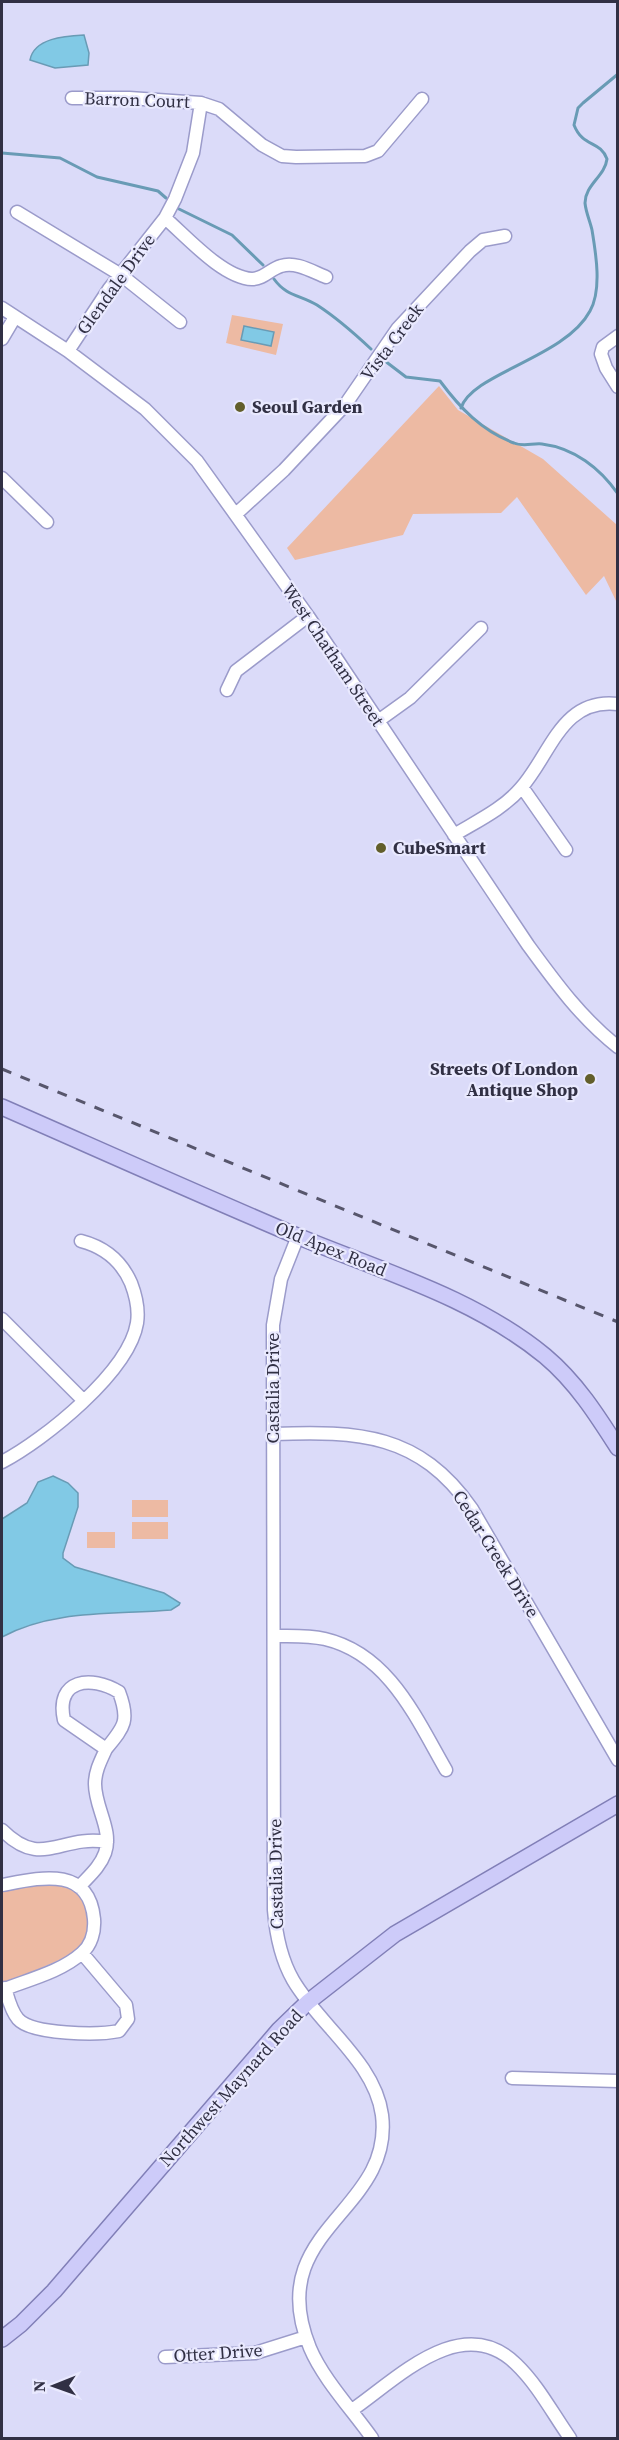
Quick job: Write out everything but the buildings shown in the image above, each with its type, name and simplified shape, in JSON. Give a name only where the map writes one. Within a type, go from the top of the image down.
[{"type":"main road","name":"Old Apex Road","points":[[2,1107],[298,1236],[458,1302],[515,1335],[546,1357],[592,1407],[618,1448]]},
{"type":"main road","name":"Northwest Maynard Road","points":[[2,2339],[54,2292],[279,2030],[308,2002],[395,1934],[618,1804]]},
{"type":"street","name":"Barron Court","points":[[72,98],[129,98],[201,103]]},
{"type":"street","points":[[201,103],[219,109],[262,145],[282,156],[356,156],[378,151],[422,99]]},
{"type":"street","name":"Glendale Drive","points":[[68,351],[121,275],[165,218],[193,153],[201,103]]},
{"type":"street","points":[[17,212],[121,275],[180,321]]},
{"type":"street","name":"Glendale Drive","points":[[165,218],[222,268],[241,276],[260,278],[278,267],[288,265],[326,278]]},
{"type":"street","name":"Vista Creek","points":[[236,514],[284,470],[345,405],[398,328],[470,251],[483,240],[505,236]]},
{"type":"street","name":"West Chatham Street","points":[[2,308],[68,351],[145,409],[197,461],[308,616],[563,993],[595,1029],[618,1047]]},
{"type":"street","points":[[2,339],[15,317]]},
{"type":"street","points":[[618,336],[603,347],[601,354],[618,387]]},
{"type":"street","points":[[2,478],[47,522]]},
{"type":"street","points":[[227,690],[236,671],[308,616]]},
{"type":"street","points":[[378,722],[410,698],[481,628]]},
{"type":"street","points":[[454,835],[507,802],[522,787],[568,718],[591,704],[618,704]]},
{"type":"street","points":[[522,787],[566,850]]},
{"type":"street","name":"Castalia Drive","points":[[298,1236],[281,1279],[274,1313],[274,1918],[285,1962],[308,2002],[368,2078],[380,2103],[383,2130],[381,2144],[371,2173],[325,2230],[309,2258],[299,2298],[306,2337],[318,2362],[372,2439]]},
{"type":"street","points":[[2,1462],[55,1428],[125,1352],[132,1338],[137,1312],[135,1294],[125,1270],[100,1246],[81,1242]]},
{"type":"street","points":[[2,1320],[83,1400]]},
{"type":"street","name":"Cedar Creek Drive","points":[[273,1434],[339,1433],[370,1437],[407,1450],[447,1478],[472,1509],[618,1760]]},
{"type":"street","points":[[274,1636],[326,1639],[359,1652],[379,1666],[406,1700],[446,1770]]},
{"type":"street","points":[[79,1887],[100,1864],[107,1842],[95,1786],[98,1767],[106,1749],[125,1723],[123,1702],[119,1692],[93,1681],[84,1682],[66,1694],[63,1702],[64,1720],[106,1749]]},
{"type":"street","points":[[2,1830],[18,1845],[33,1851],[82,1840],[107,1842]]},
{"type":"street","points":[[2,1885],[56,1877],[79,1887],[87,1897],[94,1921],[92,1937],[82,1953],[66,1964],[3,1989],[19,2020],[35,2029],[106,2033],[119,2031],[128,2019],[126,2005],[82,1953]]},
{"type":"street","points":[[512,2078],[618,2081]]},
{"type":"street","name":"Otter Drive","points":[[165,2357],[255,2353],[306,2337]]},
{"type":"street","points":[[352,2410],[431,2354],[456,2344],[481,2345],[502,2353],[518,2365],[570,2439]]},
{"type":"shaded area","points":[[232,315],[283,324],[276,355],[226,343]]},
{"type":"shaded area","points":[[439,386],[458,410],[543,459],[617,525],[617,603],[604,576],[586,595],[517,497],[501,513],[413,514],[403,535],[295,560],[287,548]]},
{"type":"shaded area","points":[[132,1500],[168,1500],[168,1517],[132,1517]]},
{"type":"shaded area","points":[[132,1522],[168,1522],[168,1539],[132,1539]]},
{"type":"shaded area","points":[[87,1532],[115,1532],[115,1548],[87,1548]]},
{"type":"shaded area","points":[[61,1882],[83,1896],[89,1921],[85,1941],[73,1954],[2,1985],[2,1890]]},
{"type":"water","points":[[84,35],[89,53],[88,65],[55,68],[30,60],[37,47],[44,43]]},
{"type":"water","points":[[244,326],[274,332],[271,346],[241,340]]},
{"type":"water","points":[[53,1476],[68,1483],[78,1493],[78,1507],[63,1558],[75,1567],[164,1593],[180,1603],[179,1605],[171,1610],[63,1617],[22,1628],[2,1637],[2,1519],[27,1503],[38,1482]]},
{"type":"waterway","points":[[461,408],[469,396],[482,385],[561,341],[578,327],[590,311],[596,293],[597,272],[592,230],[585,203],[588,191],[603,171],[607,159],[600,149],[582,137],[574,125],[578,108],[618,74]]},
{"type":"waterway","points":[[2,153],[60,158],[97,177],[158,191],[166,198]]},
{"type":"waterway","points":[[179,209],[232,235],[263,265]]},
{"type":"waterway","points":[[274,279],[283,289],[324,310],[371,349]]},
{"type":"waterway","points":[[385,361],[406,377],[440,381],[472,418],[502,438],[517,444],[554,446],[575,455],[603,476],[618,494]]},
{"type":"railway","points":[[2,1069],[618,1322]]},
{"type":"place","name":"Seoul Garden","points":[[240,407]]},
{"type":"place","name":"CubeSmart","points":[[381,848]]},
{"type":"place","name":"Streets Of London Antique Shop","points":[[590,1079]]}]
